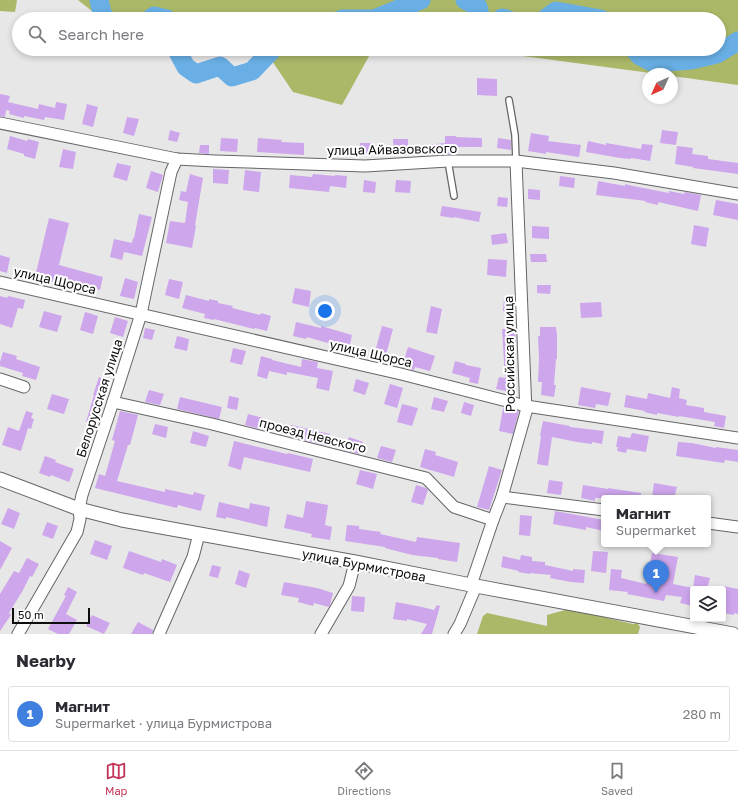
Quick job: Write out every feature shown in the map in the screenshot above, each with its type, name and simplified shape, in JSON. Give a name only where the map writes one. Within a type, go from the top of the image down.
[{"type":"street","name":"улица Айвазовского","points":[[0,123],[177,159],[365,166],[448,161],[516,161],[614,173],[738,194]]},
{"type":"street","name":"Белорусская улица","points":[[18,634],[77,532],[80,519],[79,509],[82,495],[142,314],[171,172],[177,159]]},
{"type":"street","name":"Российская улица","points":[[454,634],[460,624],[493,520],[502,497],[526,412],[516,161]]},
{"type":"street","name":"улица Щорса","points":[[0,282],[401,374],[526,406],[738,438]]},
{"type":"street","points":[[0,379],[24,387]]},
{"type":"street","name":"проезд Невского","points":[[113,402],[212,424],[426,478],[454,506],[493,520]]},
{"type":"street","name":"улица Бурмистрова","points":[[0,479],[79,509],[122,520],[355,562],[473,586],[733,634]]},
{"type":"street","points":[[502,497],[601,510]]},
{"type":"street","points":[[711,523],[738,527]]},
{"type":"street","points":[[159,634],[193,557],[199,534]]},
{"type":"street","points":[[321,634],[350,586],[355,562]]},
{"type":"lane","points":[[509,100],[515,135],[516,161]]},
{"type":"lane","points":[[448,161],[454,196]]},
{"type":"green space","points":[[0,0],[17,0],[15,12],[0,11]]},
{"type":"green space","points":[[78,0],[738,0],[738,85],[678,77],[678,68],[642,68],[642,72],[523,56],[726,56],[726,12],[93,12]]},
{"type":"green space","points":[[269,56],[369,56],[342,105],[293,92]]},
{"type":"green space","points":[[569,609],[633,624],[637,623],[640,627],[638,634],[477,634],[483,616],[487,613],[547,626],[547,615]]},
{"type":"building","points":[[477,78],[497,79],[497,96],[477,95]]},
{"type":"building","points":[[0,94],[10,96],[8,102],[38,109],[39,104],[55,108],[56,102],[67,104],[64,120],[45,117],[44,120],[24,116],[24,118],[9,114],[10,111],[6,110],[5,117],[0,116]]},
{"type":"building","points":[[87,104],[98,107],[93,127],[82,124]]},
{"type":"building","points":[[127,117],[139,119],[134,136],[123,133]]},
{"type":"building","points":[[170,130],[180,133],[177,142],[168,140]]},
{"type":"building","points":[[662,130],[678,132],[676,145],[660,143]]},
{"type":"building","points":[[531,133],[549,136],[548,141],[581,145],[579,157],[528,151]]},
{"type":"building","points":[[10,136],[27,141],[28,139],[39,142],[35,159],[7,149]]},
{"type":"building","points":[[445,136],[482,138],[482,147],[456,147],[457,153],[427,155],[426,145],[445,143]]},
{"type":"building","points":[[221,138],[238,139],[237,152],[220,151]]},
{"type":"building","points":[[258,138],[282,140],[281,142],[304,143],[304,155],[257,152]]},
{"type":"building","points":[[498,138],[511,140],[511,150],[497,148]]},
{"type":"building","points":[[393,139],[408,139],[408,153],[394,154]]},
{"type":"building","points":[[588,141],[606,145],[606,143],[641,149],[642,144],[653,145],[650,161],[620,158],[586,152]]},
{"type":"building","points":[[360,143],[371,143],[371,154],[360,154]]},
{"type":"building","points":[[200,145],[209,145],[209,154],[199,153]]},
{"type":"building","points":[[677,146],[693,148],[692,154],[708,156],[708,159],[738,163],[738,174],[675,164]]},
{"type":"building","points":[[63,149],[76,152],[73,169],[59,167]]},
{"type":"building","points":[[117,163],[131,166],[127,181],[113,177]]},
{"type":"building","points":[[213,169],[229,170],[228,184],[213,183]]},
{"type":"building","points":[[245,170],[261,172],[259,192],[243,190]]},
{"type":"building","points":[[151,171],[163,175],[158,192],[146,188]]},
{"type":"building","points":[[190,174],[203,178],[192,248],[166,243],[170,221],[185,223],[188,202],[179,200],[181,191],[186,192]]},
{"type":"building","points":[[313,174],[347,176],[346,188],[330,186],[329,192],[289,188],[290,175],[312,177]]},
{"type":"building","points":[[560,176],[575,178],[574,188],[559,186]]},
{"type":"building","points":[[364,180],[376,182],[375,193],[363,192]]},
{"type":"building","points":[[396,180],[411,181],[410,193],[395,192]]},
{"type":"building","points":[[598,181],[625,186],[625,184],[669,193],[669,191],[701,195],[698,211],[658,202],[658,205],[645,202],[646,201],[596,195]]},
{"type":"building","points":[[528,189],[540,190],[540,200],[528,199]]},
{"type":"building","points":[[498,197],[508,198],[507,207],[497,206]]},
{"type":"building","points":[[716,200],[738,204],[738,220],[713,215]]},
{"type":"building","points":[[442,206],[481,212],[479,222],[440,216]]},
{"type":"building","points":[[139,214],[152,217],[142,256],[124,252],[122,260],[110,257],[114,239],[132,243]]},
{"type":"building","points":[[49,218],[69,223],[59,265],[103,277],[100,290],[85,286],[84,290],[35,277]]},
{"type":"building","points":[[694,225],[709,228],[706,247],[691,244]]},
{"type":"building","points":[[532,226],[549,227],[549,239],[532,238]]},
{"type":"building","points":[[506,233],[508,243],[492,245],[491,235]]},
{"type":"building","points":[[530,254],[546,254],[547,262],[531,262]]},
{"type":"building","points":[[0,255],[10,258],[7,273],[0,271]]},
{"type":"building","points":[[488,259],[507,260],[506,277],[487,275]]},
{"type":"building","points":[[125,278],[138,282],[134,299],[120,296]]},
{"type":"building","points":[[169,279],[183,282],[179,299],[165,295]]},
{"type":"building","points":[[537,285],[551,285],[550,294],[537,293]]},
{"type":"building","points":[[295,288],[311,291],[309,307],[292,303]]},
{"type":"building","points":[[186,295],[209,301],[209,299],[218,301],[218,303],[233,306],[232,308],[260,315],[261,313],[271,316],[267,331],[204,318],[205,314],[182,308]]},
{"type":"building","points":[[0,296],[7,298],[8,296],[25,300],[23,309],[18,308],[12,328],[0,324]]},
{"type":"building","points":[[504,298],[515,299],[515,313],[503,311]]},
{"type":"building","points":[[601,302],[602,317],[581,318],[580,303]]},
{"type":"building","points":[[431,306],[442,309],[437,334],[426,332]]},
{"type":"building","points":[[44,311],[62,316],[57,332],[39,327]]},
{"type":"building","points":[[85,312],[98,316],[93,334],[80,330]]},
{"type":"building","points":[[115,317],[128,321],[123,337],[110,333]]},
{"type":"building","points":[[296,322],[321,328],[321,326],[352,335],[349,349],[307,337],[306,339],[293,336]]},
{"type":"building","points":[[382,326],[393,329],[384,362],[373,359]]},
{"type":"building","points":[[540,327],[556,327],[557,359],[554,397],[541,395],[542,382],[538,382],[538,336],[540,336]]},
{"type":"building","points":[[145,328],[155,330],[152,340],[143,338]]},
{"type":"building","points":[[502,329],[515,329],[516,369],[509,395],[506,394],[506,391],[496,389],[499,377],[505,378]]},
{"type":"building","points":[[177,336],[189,339],[187,351],[174,348]]},
{"type":"building","points":[[408,347],[435,356],[430,371],[415,367],[414,370],[402,367]]},
{"type":"building","points":[[233,348],[246,351],[242,365],[230,362]]},
{"type":"building","points":[[3,352],[17,356],[16,359],[40,367],[36,380],[22,376],[23,373],[0,366]]},
{"type":"building","points":[[261,356],[301,367],[302,359],[318,362],[317,368],[333,371],[329,391],[316,388],[318,378],[287,372],[287,375],[269,371],[267,379],[257,376]]},
{"type":"building","points":[[455,361],[481,368],[478,384],[469,382],[470,378],[452,373]]},
{"type":"building","points":[[99,377],[110,381],[97,425],[86,422]]},
{"type":"building","points":[[356,379],[369,383],[365,395],[353,391]]},
{"type":"building","points":[[390,384],[403,388],[397,408],[384,404]]},
{"type":"building","points":[[581,387],[611,393],[608,406],[596,404],[595,408],[578,405]]},
{"type":"building","points":[[672,387],[680,389],[679,398],[687,400],[686,405],[704,408],[704,412],[726,416],[724,428],[714,426],[715,422],[657,413],[657,415],[624,407],[626,395],[647,399],[648,393],[670,398]]},
{"type":"building","points":[[149,390],[164,394],[160,405],[145,402]]},
{"type":"building","points":[[52,394],[69,399],[64,414],[47,409]]},
{"type":"building","points":[[229,396],[239,398],[237,410],[227,408]]},
{"type":"building","points":[[180,397],[222,407],[219,419],[177,409]]},
{"type":"building","points":[[434,397],[448,401],[444,412],[431,409]]},
{"type":"building","points":[[464,402],[474,405],[471,416],[461,413]]},
{"type":"building","points":[[402,404],[418,408],[412,426],[397,422]]},
{"type":"building","points":[[503,408],[519,411],[513,434],[499,431]]},
{"type":"building","points":[[26,411],[33,413],[31,418],[34,419],[31,429],[28,428],[21,451],[2,445],[8,427],[19,431]]},
{"type":"building","points":[[120,411],[138,415],[130,445],[128,445],[117,481],[165,492],[165,489],[193,495],[194,492],[205,495],[201,511],[178,505],[177,508],[95,488],[99,474],[105,476],[115,441],[112,440]]},
{"type":"building","points":[[248,414],[263,418],[260,429],[245,425]]},
{"type":"building","points":[[543,421],[570,427],[604,431],[602,444],[577,442],[552,437],[548,466],[537,464]]},
{"type":"building","points":[[155,424],[168,427],[166,438],[152,434]]},
{"type":"building","points":[[291,425],[330,434],[327,446],[289,436]]},
{"type":"building","points":[[193,431],[209,436],[206,447],[190,443]]},
{"type":"building","points":[[632,433],[649,436],[646,452],[627,449],[626,453],[617,451],[618,447],[616,447],[618,436],[630,438]]},
{"type":"building","points":[[349,437],[363,442],[359,454],[345,450]]},
{"type":"building","points":[[234,441],[313,459],[310,472],[244,457],[241,470],[228,466]]},
{"type":"building","points":[[678,442],[738,450],[738,462],[725,460],[724,463],[676,456]]},
{"type":"building","points":[[381,446],[396,450],[392,462],[377,458]]},
{"type":"building","points":[[425,449],[436,452],[435,455],[458,462],[454,477],[420,467]]},
{"type":"building","points":[[45,456],[56,460],[55,462],[74,469],[69,482],[51,475],[50,477],[39,473]]},
{"type":"building","points":[[489,466],[502,470],[489,510],[477,507]]},
{"type":"building","points":[[360,470],[377,474],[373,489],[356,484]]},
{"type":"building","points":[[549,480],[563,482],[561,495],[547,493]]},
{"type":"building","points":[[654,483],[677,487],[675,495],[652,495]]},
{"type":"building","points":[[416,485],[428,490],[423,505],[411,502]]},
{"type":"building","points":[[583,485],[641,493],[641,495],[601,495],[601,498],[595,498],[595,501],[581,498]]},
{"type":"building","points":[[306,501],[328,505],[325,525],[332,527],[330,540],[311,537],[312,534],[284,528],[287,514],[303,518]]},
{"type":"building","points":[[219,502],[249,509],[250,503],[270,507],[267,527],[226,517],[226,519],[216,517]]},
{"type":"building","points":[[8,508],[20,513],[14,529],[1,524]]},
{"type":"building","points":[[555,511],[601,519],[601,530],[586,527],[586,530],[553,524]]},
{"type":"building","points":[[520,515],[532,516],[530,536],[519,535]]},
{"type":"building","points":[[47,522],[58,526],[53,539],[42,535]]},
{"type":"building","points":[[347,525],[359,526],[359,529],[381,532],[380,534],[416,542],[417,537],[460,543],[457,562],[412,555],[385,547],[345,541]]},
{"type":"building","points":[[95,540],[112,546],[107,560],[90,554]]},
{"type":"building","points":[[0,541],[12,548],[0,570]]},
{"type":"building","points":[[129,551],[161,562],[162,559],[177,565],[170,582],[144,573],[143,575],[123,568]]},
{"type":"building","points":[[593,551],[608,552],[606,573],[591,571]]},
{"type":"building","points":[[652,553],[678,557],[673,584],[690,587],[690,605],[680,603],[682,597],[666,595],[664,601],[627,594],[628,592],[609,590],[611,569],[622,570],[621,578],[646,584]]},
{"type":"building","points":[[521,555],[532,557],[532,561],[545,562],[545,565],[573,571],[573,569],[585,570],[584,583],[550,578],[551,575],[518,572],[519,571],[501,567],[503,556],[520,560]]},
{"type":"building","points":[[27,558],[39,564],[32,577],[30,576],[9,613],[11,615],[0,631],[0,594],[14,571],[19,573]]},
{"type":"building","points":[[212,565],[221,567],[218,578],[209,576]]},
{"type":"building","points":[[239,570],[250,574],[246,588],[235,584]]},
{"type":"building","points":[[695,575],[710,578],[708,586],[693,586]]},
{"type":"building","points":[[284,582],[317,588],[333,593],[329,607],[314,603],[313,606],[298,602],[299,598],[281,595]]},
{"type":"building","points":[[68,587],[77,592],[66,614],[77,620],[69,634],[58,634],[48,629],[66,596],[64,595]]},
{"type":"building","points":[[726,587],[738,589],[738,614],[734,613],[734,615],[726,614]]},
{"type":"building","points":[[352,596],[365,597],[364,612],[351,611]]},
{"type":"building","points":[[396,602],[434,610],[437,605],[440,606],[432,634],[421,634],[427,624],[407,619],[407,621],[393,619]]},
{"type":"building","points":[[92,615],[110,623],[104,634],[86,626]]},
{"type":"building","points":[[138,622],[153,630],[152,634],[131,634]]},
{"type":"waterway","points":[[99,0],[102,12]]},
{"type":"waterway","points":[[391,12],[421,0]]},
{"type":"waterway","points":[[465,0],[478,7],[479,12]]},
{"type":"waterway","points":[[555,12],[562,12]]},
{"type":"waterway","points":[[726,48],[738,41]]},
{"type":"waterway","points":[[180,56],[186,67],[196,74],[220,66],[232,77],[252,71],[266,56]]},
{"type":"waterway","points":[[640,56],[654,63],[691,60],[708,56]]},
{"type":"place","name":"Магнит","points":[[656,593]]}]
